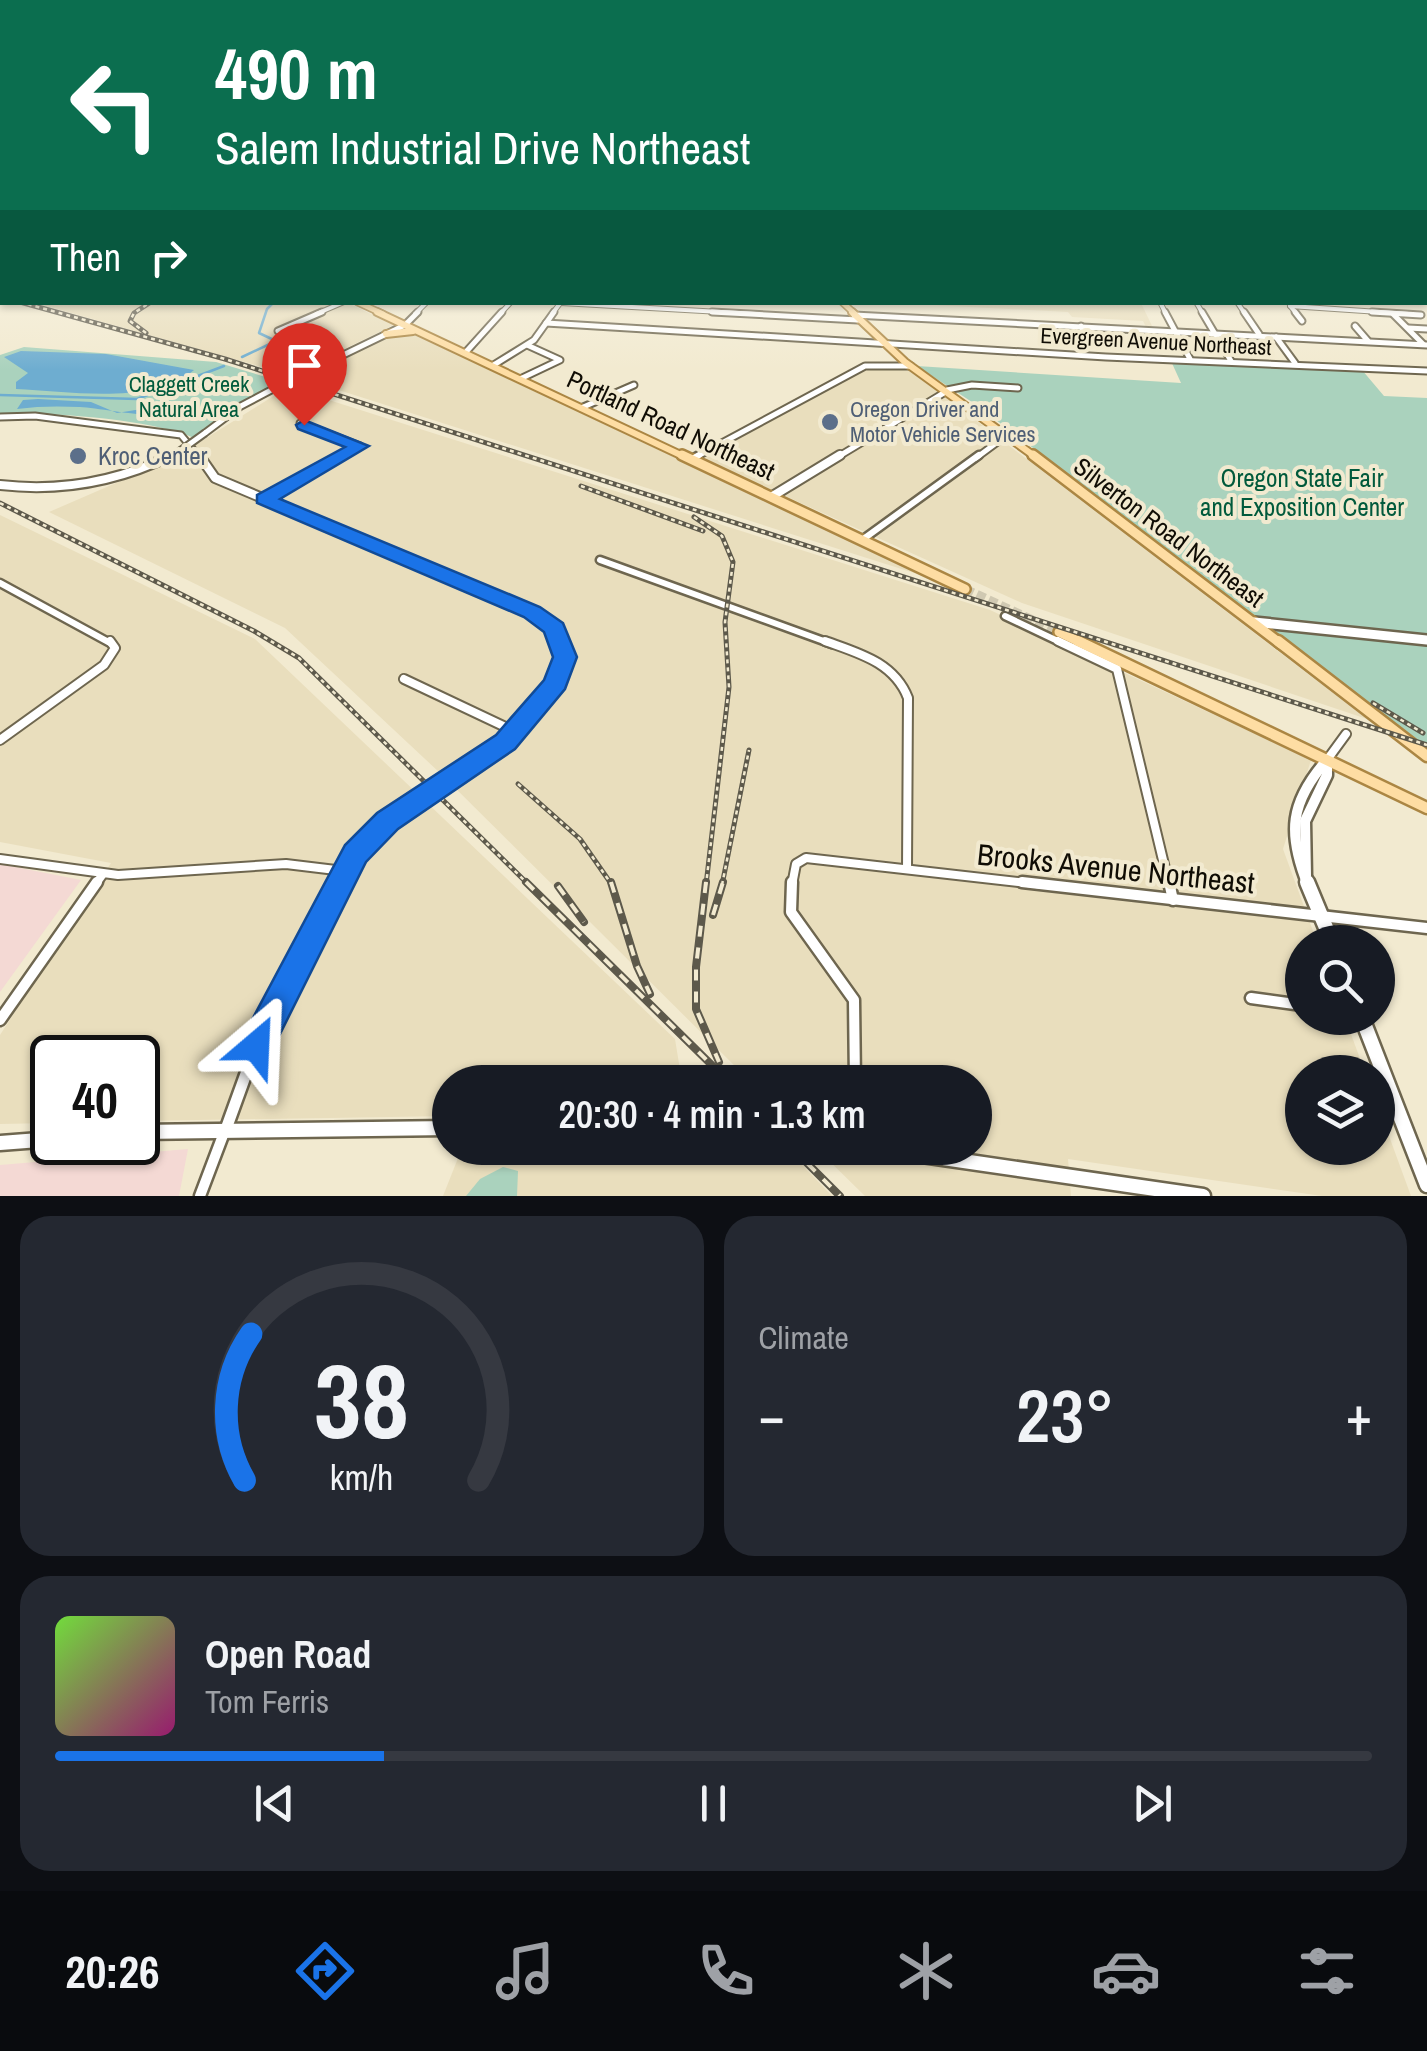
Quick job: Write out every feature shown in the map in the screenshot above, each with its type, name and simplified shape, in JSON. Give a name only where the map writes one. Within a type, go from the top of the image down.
[{"type":"main road","name":"Portland Road Northeast","points":[[363,305],[965,589]]},
{"type":"main road","name":"Silverton Road Northeast","points":[[845,305],[911,366],[948,390],[1427,756]]},
{"type":"main road","points":[[386,334],[419,332]]},
{"type":"main road","points":[[1254,622],[1427,640]]},
{"type":"main road","points":[[1059,632],[1427,808]]},
{"type":"main road","points":[[1325,925],[1306,876],[1305,821],[1328,776],[1326,760]]},
{"type":"main road","points":[[1369,1035],[1427,1184]]},
{"type":"main road","points":[[160,1131],[432,1128]]},
{"type":"main road","points":[[0,1142],[30,1140]]},
{"type":"main road","points":[[965,1165],[1088,1188],[1203,1196]]},
{"type":"street","points":[[278,331],[337,305]]},
{"type":"street","points":[[0,485],[37,488],[88,483],[137,470],[180,451],[242,406],[275,388],[405,325],[424,305]]},
{"type":"street","points":[[465,353],[508,305]]},
{"type":"street","points":[[492,366],[526,345],[560,305]]},
{"type":"street","points":[[636,305],[1426,345]]},
{"type":"street","points":[[1162,305],[1190,360]]},
{"type":"street","points":[[1198,305],[1232,362]]},
{"type":"street","points":[[1239,305],[1260,335]]},
{"type":"street","points":[[1350,305],[1354,310]]},
{"type":"street","points":[[1302,322],[1290,306],[1421,315]]},
{"type":"street","points":[[1393,314],[1426,345]]},
{"type":"street","name":"Evergreen Avenue Northeast","points":[[546,323],[1427,371]]},
{"type":"street","points":[[1011,324],[1015,335]]},
{"type":"street","points":[[1078,340],[1086,341],[1081,326]]},
{"type":"street","points":[[1355,326],[1368,342]]},
{"type":"street","points":[[1408,328],[1427,329]]},
{"type":"street","points":[[1275,336],[1296,364]]},
{"type":"street","points":[[520,379],[560,362],[526,345]]},
{"type":"street","points":[[691,460],[865,366],[911,366]]},
{"type":"street","points":[[582,408],[634,385]]},
{"type":"street","points":[[771,498],[948,390],[972,385],[1018,388]]},
{"type":"street","points":[[0,417],[27,415],[163,430],[188,439],[212,476],[520,607],[549,623],[565,649],[564,666],[556,683],[516,732],[388,821],[366,840],[344,871],[256,1046],[200,1196]]},
{"type":"street","points":[[264,499],[360,446],[300,424]]},
{"type":"street","points":[[862,540],[1007,435]]},
{"type":"street","points":[[600,560],[866,656],[890,671],[906,692],[910,706],[906,869]]},
{"type":"street","points":[[0,583],[109,640],[115,648],[104,665],[0,740]]},
{"type":"street","points":[[1005,616],[1118,670],[1174,900]]},
{"type":"street","points":[[404,679],[516,732]]},
{"type":"street","points":[[1326,760],[1346,734]]},
{"type":"street","points":[[0,859],[102,874],[286,864],[344,871]]},
{"type":"street","name":"Brooks Avenue Northeast","points":[[855,1065],[854,1000],[791,912],[792,873],[800,860],[1427,928]]},
{"type":"street","points":[[0,1020],[102,874]]},
{"type":"street","points":[[1251,998],[1285,1003]]},
{"type":"shaded area","points":[[43,305],[352,305],[394,325],[290,375]]},
{"type":"shaded area","points":[[933,305],[1142,305],[1153,328],[1146,327],[1143,321],[1072,317],[1068,312]]},
{"type":"shaded area","points":[[413,334],[933,579],[304,379],[389,336]]},
{"type":"shaded area","points":[[869,368],[910,370],[1367,719],[1022,603],[701,458]]},
{"type":"shaded area","points":[[288,387],[990,610],[1311,760],[1283,849],[1311,925],[1285,925],[1285,1035],[1351,1035],[1359,1055],[1285,1055],[1285,1165],[1395,1165],[1395,1152],[1411,1196],[1322,1196],[1068,1159],[1071,1196],[865,1196],[833,1165],[992,1165],[992,1065],[734,1065],[440,773],[285,628],[49,512],[176,457]]},
{"type":"shaded area","points":[[0,515],[255,639],[675,1039],[679,1065],[432,1065],[432,1116],[160,1121],[160,1035],[30,1035],[30,1123],[0,1124],[0,1035],[111,863],[0,842]]},
{"type":"shaded area","points":[[0,864],[81,880],[0,992]]},
{"type":"shaded area","points":[[188,1149],[179,1196],[0,1196],[0,1165],[160,1165],[160,1151]]},
{"type":"shaded area","points":[[455,1165],[802,1165],[832,1196],[443,1196]]},
{"type":"green space","name":"Claggett Creek Natural Area","points":[[24,347],[216,362],[282,382],[231,408],[194,438],[154,426],[98,418],[0,415],[0,355]]},
{"type":"green space","name":"Oregon State Fair and Exposition Center","points":[[1171,361],[1362,370],[1384,396],[1427,398],[1427,747],[975,404],[917,366],[1181,383]]},
{"type":"green space","points":[[503,1167],[518,1171],[517,1196],[466,1196],[480,1179]]},
{"type":"water","points":[[21,351],[106,354],[194,370],[176,381],[133,392],[16,389],[16,382],[28,373],[4,357]]},
{"type":"water","points":[[23,400],[91,402],[112,411],[64,406],[17,409]]},
{"type":"water","points":[[166,405],[187,408],[167,415],[122,412]]},
{"type":"waterway","points":[[242,357],[276,341],[259,333],[271,305]]},
{"type":"waterway","points":[[0,395],[137,399],[224,366]]},
{"type":"tunnel","points":[[965,589],[1059,632]]},
{"type":"railway","points":[[31,305],[225,359],[1427,745]]},
{"type":"railway","points":[[146,305],[130,321],[146,333]]},
{"type":"railway","points":[[581,486],[703,531]]},
{"type":"railway","points":[[0,503],[254,631],[299,658],[529,885]]},
{"type":"railway","points":[[694,517],[722,536],[733,562],[725,622],[729,687],[706,885]]},
{"type":"railway","points":[[1373,703],[1423,733]]},
{"type":"railway","points":[[722,885],[749,750]]},
{"type":"railway","points":[[518,784],[580,839],[612,885]]},
{"type":"railway","points":[[526,882],[712,1065]]},
{"type":"railway","points":[[706,882],[696,967],[696,1009],[719,1062]]},
{"type":"railway","points":[[713,915],[723,882]]},
{"type":"railway","points":[[612,885],[637,966],[650,994]]},
{"type":"railway","points":[[558,886],[584,922]]},
{"type":"railway","points":[[809,1165],[840,1196]]},
{"type":"place","name":"Oregon Driver and Motor Vehicle Services","points":[[830,422]]},
{"type":"place","name":"Kroc Center","points":[[78,456]]},
{"type":"route","points":[[256,1046],[344,871],[366,840],[402,811],[506,742],[556,683],[565,657],[555,628],[542,617],[264,499],[360,446],[304,425]]}]
